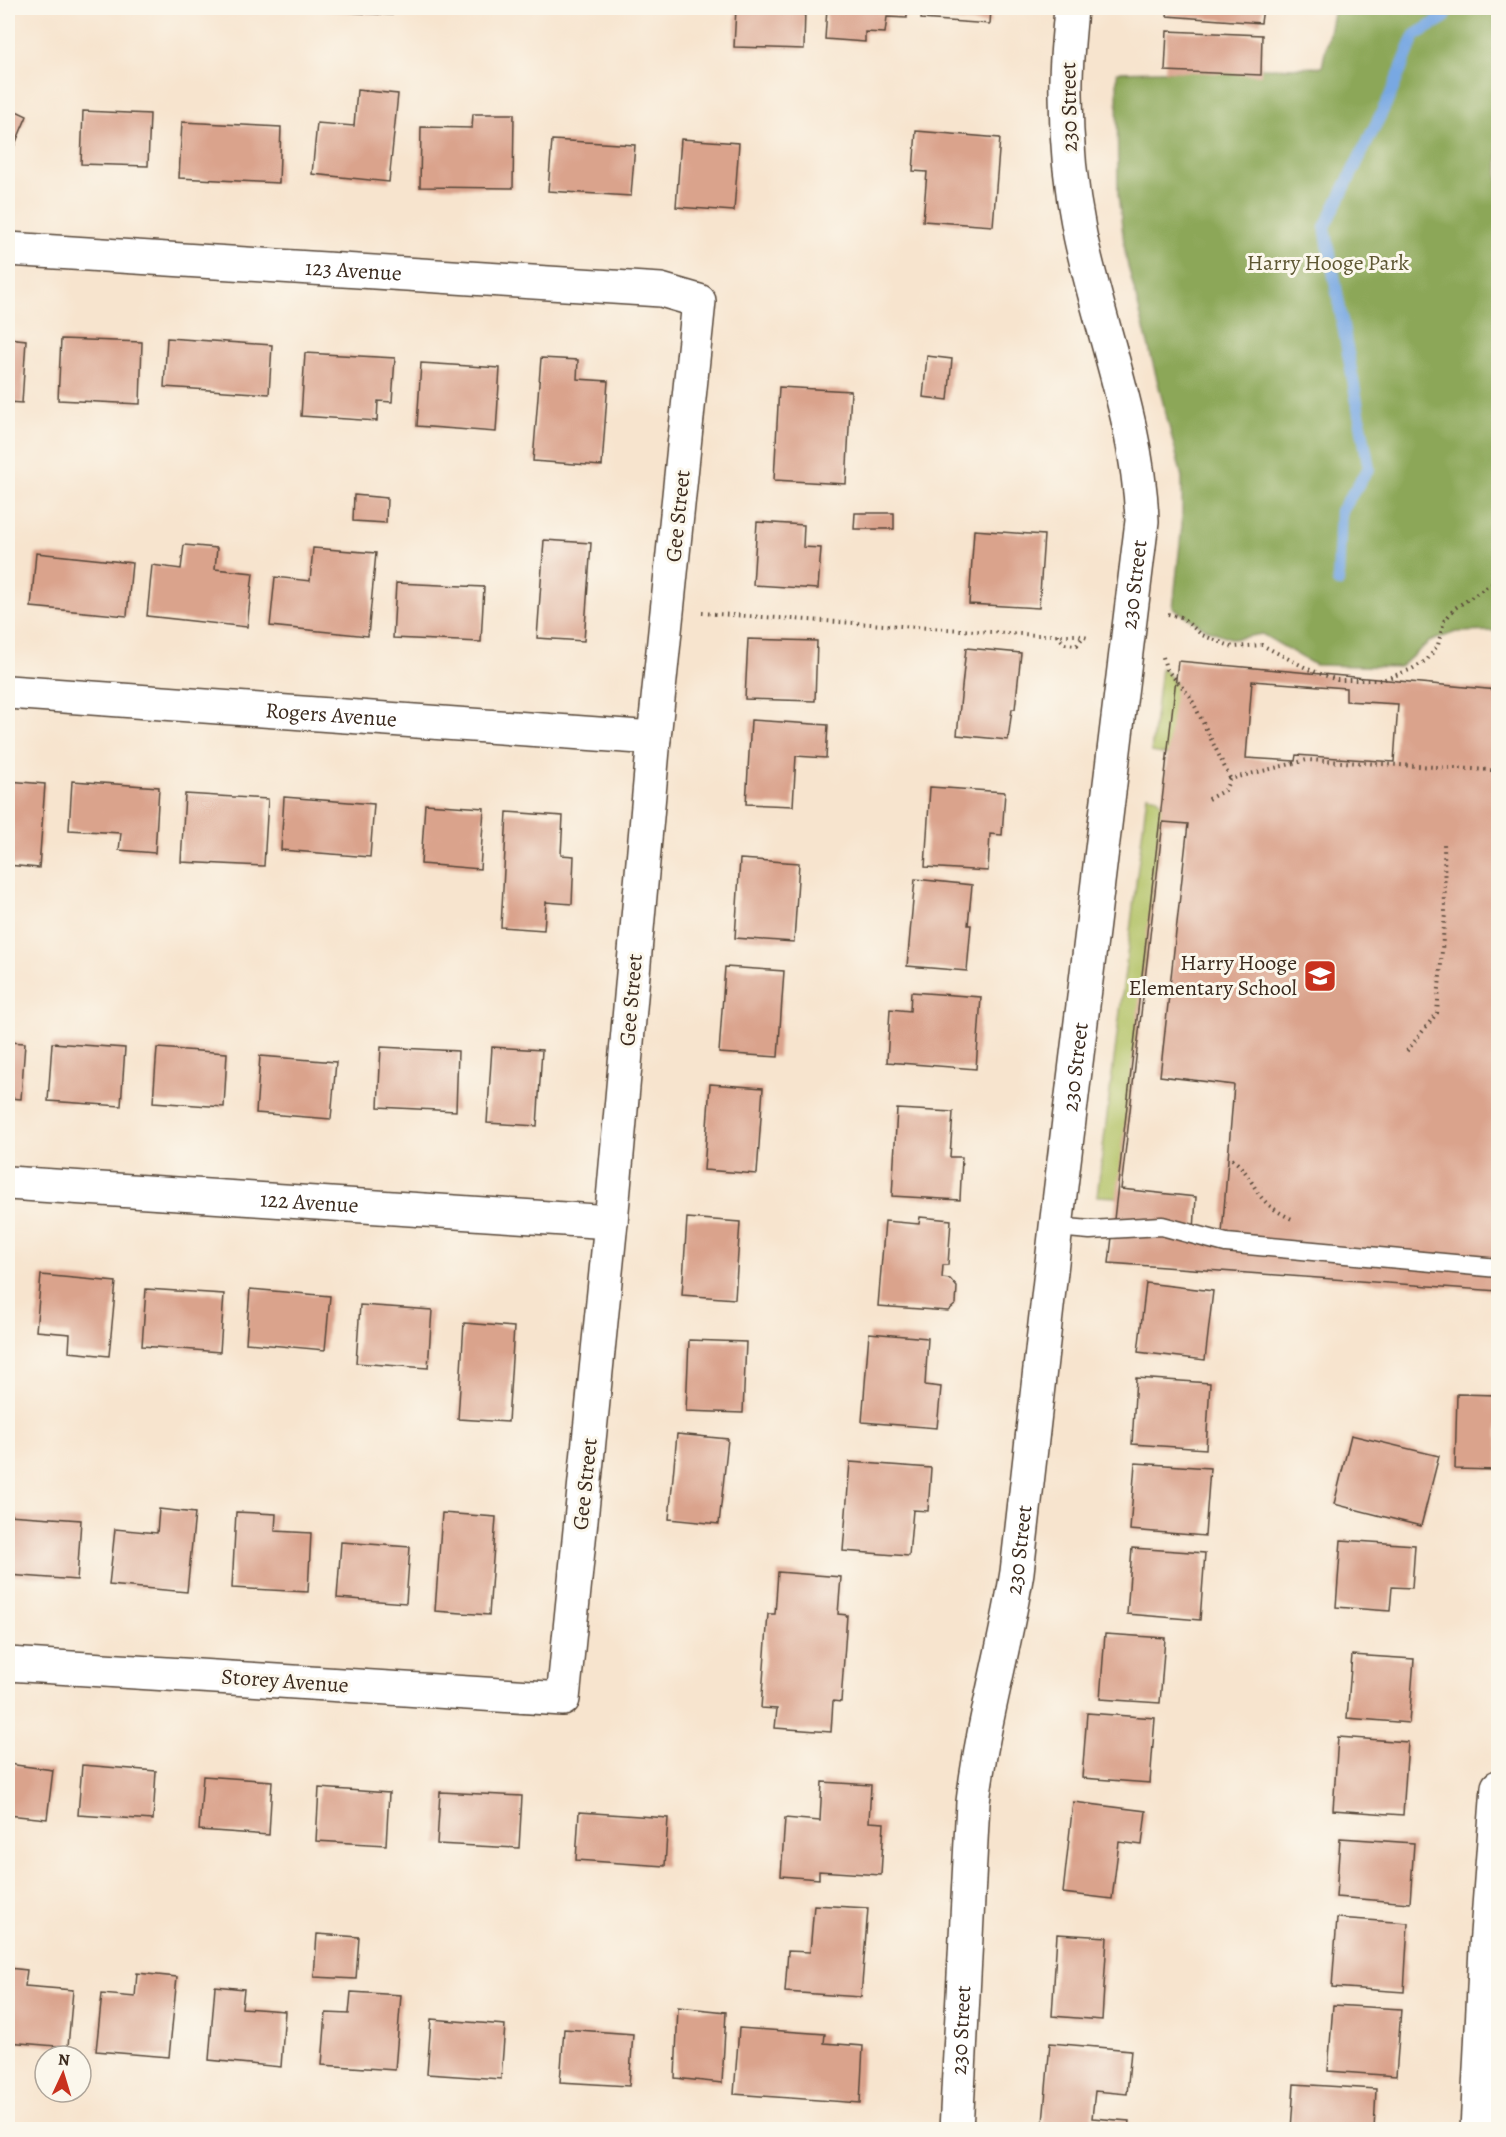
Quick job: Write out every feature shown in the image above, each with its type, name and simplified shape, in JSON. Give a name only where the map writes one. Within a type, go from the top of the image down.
[{"type":"street","name":"230 Street","points":[[956,2130],[973,1802],[977,1767],[1009,1624],[1017,1572],[1056,1227],[1142,521],[1141,488],[1133,442],[1082,244],[1069,157],[1065,93],[1071,8]]},
{"type":"street","name":"123 Avenue","points":[[8,249],[660,290],[699,301]]},
{"type":"street","name":"Gee Street","points":[[563,1699],[611,1222],[654,738],[669,610],[699,301]]},
{"type":"street","name":"Rogers Avenue","points":[[8,692],[654,738]]},
{"type":"street","name":"122 Avenue","points":[[8,1183],[611,1222]]},
{"type":"street","name":"Storey Avenue","points":[[8,1664],[563,1699]]},
{"type":"street","points":[[1477,2130],[1486,1947],[1498,1787]]},
{"type":"lane","points":[[1056,1227],[1090,1230],[1162,1226],[1226,1243],[1498,1268]]},
{"type":"path","points":[[1164,613],[1180,617],[1202,635],[1233,647],[1262,645],[1308,669],[1337,680],[1382,680],[1410,670],[1427,660],[1438,645],[1444,621],[1455,608],[1498,580]]},
{"type":"path","points":[[669,610],[1037,635],[1056,634],[1086,638],[1077,645],[1065,644],[1056,634]]},
{"type":"path","points":[[1162,653],[1166,669],[1190,696],[1230,779]]},
{"type":"path","points":[[1230,779],[1307,760],[1491,770],[1498,766]]},
{"type":"path","points":[[1208,799],[1225,790],[1230,779]]},
{"type":"path","points":[[1407,1051],[1437,1013],[1445,913],[1444,841]]},
{"type":"path","points":[[1232,1159],[1245,1169],[1260,1195],[1277,1212],[1293,1220]]},
{"type":"green space","name":"Harry Hooge Park","points":[[1334,8],[1498,8],[1498,631],[1456,632],[1429,642],[1400,667],[1315,665],[1262,634],[1233,639],[1206,629],[1173,608],[1182,525],[1182,477],[1126,258],[1118,195],[1117,72],[1322,67]]},
{"type":"green space","points":[[1161,668],[1169,675],[1198,716],[1179,757],[1151,752]]},
{"type":"green space","points":[[1147,795],[1157,797],[1163,806],[1118,1197],[1097,1196]]},
{"type":"building","points":[[316,8],[392,8],[392,15],[315,10]]},
{"type":"building","points":[[736,8],[805,8],[804,49],[734,47]]},
{"type":"building","points":[[827,8],[907,8],[907,18],[887,17],[885,33],[865,32],[865,42],[825,39]]},
{"type":"building","points":[[922,8],[991,8],[990,24],[921,19]]},
{"type":"building","points":[[1168,8],[1263,8],[1261,23],[1167,16]]},
{"type":"building","points":[[1167,31],[1262,35],[1261,75],[1165,71]]},
{"type":"building","points":[[357,90],[398,94],[389,182],[312,174],[317,123],[354,126]]},
{"type":"building","points":[[8,107],[27,116],[13,149],[8,146]]},
{"type":"building","points":[[83,111],[150,114],[148,166],[81,164]]},
{"type":"building","points":[[473,114],[514,114],[513,188],[420,187],[421,127],[472,128]]},
{"type":"building","points":[[182,122],[281,127],[279,183],[179,178]]},
{"type":"building","points":[[916,131],[1000,138],[993,226],[923,221],[927,172],[913,171]]},
{"type":"building","points":[[681,139],[739,143],[734,211],[676,207]]},
{"type":"building","points":[[552,140],[635,145],[631,196],[548,191]]},
{"type":"building","points":[[8,338],[26,340],[22,403],[8,402]]},
{"type":"building","points":[[167,338],[272,345],[269,394],[164,387]]},
{"type":"building","points":[[61,339],[142,342],[140,404],[58,400]]},
{"type":"building","points":[[305,353],[395,358],[392,402],[378,401],[377,421],[301,416]]},
{"type":"building","points":[[927,356],[952,359],[948,400],[923,397]]},
{"type":"building","points":[[541,358],[578,360],[577,379],[608,381],[602,466],[533,461]]},
{"type":"building","points":[[421,363],[500,368],[496,432],[417,426]]},
{"type":"building","points":[[779,387],[851,391],[846,484],[774,480]]},
{"type":"building","points":[[354,495],[387,498],[386,523],[353,521]]},
{"type":"building","points":[[855,513],[894,513],[894,529],[854,529]]},
{"type":"building","points":[[757,522],[804,525],[803,547],[821,548],[818,589],[753,585]]},
{"type":"building","points":[[974,530],[1044,535],[1039,608],[969,604]]},
{"type":"building","points":[[544,540],[591,543],[584,641],[537,638]]},
{"type":"building","points":[[184,545],[217,548],[215,569],[253,573],[247,627],[147,616],[152,565],[181,569]]},
{"type":"building","points":[[313,548],[376,553],[368,636],[270,626],[275,577],[310,581]]},
{"type":"building","points":[[36,553],[132,563],[127,616],[31,607]]},
{"type":"building","points":[[8,557],[12,557],[9,594],[8,594]]},
{"type":"building","points":[[396,583],[484,587],[481,642],[393,638]]},
{"type":"building","points":[[748,639],[817,641],[815,701],[745,699]]},
{"type":"building","points":[[966,648],[1021,653],[1015,709],[1012,709],[1008,740],[957,735]]},
{"type":"building","name":"Harry Hooge Elementary School","points":[[1178,661],[1498,690],[1498,1291],[1109,1263]],"holes":[[[1252,681],[1346,688],[1346,701],[1398,704],[1394,762],[1296,755],[1295,761],[1246,758]],[[1163,822],[1188,824],[1160,1076],[1234,1085],[1222,1234],[1194,1231],[1196,1197],[1121,1189]]]},
{"type":"building","points":[[751,720],[828,725],[826,758],[796,756],[793,806],[746,804]]},
{"type":"building","points":[[8,781],[45,784],[39,868],[8,865]]},
{"type":"building","points":[[72,781],[159,787],[155,853],[119,850],[121,833],[69,830]]},
{"type":"building","points":[[930,787],[1005,792],[1002,835],[990,834],[988,871],[925,867]]},
{"type":"building","points":[[185,794],[268,799],[264,866],[181,862]]},
{"type":"building","points":[[284,797],[374,804],[370,857],[281,850]]},
{"type":"building","points":[[425,804],[484,808],[480,869],[421,864]]},
{"type":"building","points":[[507,812],[563,816],[561,855],[574,856],[572,904],[546,902],[544,930],[501,927]]},
{"type":"building","points":[[740,859],[799,863],[794,942],[735,938]]},
{"type":"building","points":[[915,879],[972,885],[967,971],[907,966]]},
{"type":"building","points":[[725,967],[784,971],[778,1057],[719,1053]]},
{"type":"building","points":[[911,992],[981,997],[976,1069],[887,1062],[890,1009],[910,1011]]},
{"type":"building","points":[[8,1042],[25,1043],[21,1099],[8,1098]]},
{"type":"building","points":[[52,1043],[125,1048],[121,1106],[48,1101]]},
{"type":"building","points":[[381,1047],[458,1051],[456,1111],[378,1107]]},
{"type":"building","points":[[492,1047],[542,1050],[537,1126],[487,1123]]},
{"type":"building","points":[[157,1048],[227,1053],[224,1107],[153,1102]]},
{"type":"building","points":[[260,1056],[336,1062],[331,1119],[256,1113]]},
{"type":"building","points":[[710,1084],[763,1088],[757,1174],[704,1170]]},
{"type":"building","points":[[897,1109],[953,1112],[950,1157],[962,1157],[960,1200],[892,1196]]},
{"type":"building","points":[[920,1217],[951,1220],[948,1265],[943,1265],[942,1278],[950,1279],[957,1287],[956,1304],[948,1311],[878,1306],[885,1221],[919,1224]]},
{"type":"building","points":[[687,1218],[740,1222],[735,1299],[682,1295]]},
{"type":"building","points":[[41,1275],[116,1282],[109,1356],[69,1352],[70,1334],[36,1331]]},
{"type":"building","points":[[1146,1283],[1213,1291],[1205,1360],[1138,1352]]},
{"type":"building","points":[[146,1289],[224,1294],[220,1352],[142,1346]]},
{"type":"building","points":[[250,1289],[330,1296],[325,1350],[246,1343]]},
{"type":"building","points":[[360,1305],[432,1310],[428,1368],[356,1363]]},
{"type":"building","points":[[464,1323],[514,1327],[508,1422],[458,1419]]},
{"type":"building","points":[[869,1333],[928,1338],[925,1385],[941,1387],[937,1428],[862,1422]]},
{"type":"building","points":[[689,1340],[746,1342],[743,1413],[686,1411]]},
{"type":"building","points":[[1136,1378],[1210,1383],[1206,1449],[1132,1444]]},
{"type":"building","points":[[1457,1394],[1498,1395],[1498,1470],[1455,1469]]},
{"type":"building","points":[[677,1434],[728,1439],[719,1524],[669,1519]]},
{"type":"building","points":[[1351,1435],[1439,1456],[1421,1526],[1334,1504]]},
{"type":"building","points":[[850,1462],[931,1468],[928,1511],[913,1510],[909,1556],[843,1551]]},
{"type":"building","points":[[1135,1463],[1210,1468],[1205,1536],[1130,1530]]},
{"type":"building","points":[[159,1509],[195,1513],[187,1592],[109,1585],[115,1529],[157,1533]]},
{"type":"building","points":[[236,1512],[276,1514],[275,1531],[311,1533],[308,1592],[232,1588]]},
{"type":"building","points":[[442,1513],[496,1517],[489,1615],[435,1611]]},
{"type":"building","points":[[8,1515],[81,1520],[77,1580],[8,1575]]},
{"type":"building","points":[[1341,1540],[1415,1545],[1412,1588],[1392,1587],[1390,1611],[1336,1607]]},
{"type":"building","points":[[341,1542],[410,1547],[406,1603],[337,1598]]},
{"type":"building","points":[[1132,1548],[1205,1553],[1200,1620],[1127,1614]]},
{"type":"building","points":[[778,1572],[841,1577],[838,1614],[847,1615],[841,1702],[833,1701],[831,1732],[775,1728],[777,1709],[761,1708],[768,1614],[775,1614]]},
{"type":"building","points":[[1105,1634],[1165,1638],[1160,1703],[1100,1699]]},
{"type":"building","points":[[1352,1655],[1414,1659],[1409,1723],[1347,1718]]},
{"type":"building","points":[[1087,1713],[1155,1718],[1150,1783],[1082,1778]]},
{"type":"building","points":[[1338,1737],[1408,1742],[1403,1815],[1333,1810]]},
{"type":"building","points":[[8,1764],[53,1770],[47,1819],[8,1815]]},
{"type":"building","points":[[82,1765],[156,1771],[153,1820],[78,1815]]},
{"type":"building","points":[[203,1776],[272,1781],[269,1835],[199,1830]]},
{"type":"building","points":[[822,1782],[871,1785],[869,1822],[884,1823],[881,1875],[819,1871],[819,1879],[781,1876],[785,1818],[820,1821]]},
{"type":"building","points":[[319,1788],[389,1793],[386,1845],[316,1841]]},
{"type":"building","points":[[440,1792],[522,1796],[519,1848],[437,1844]]},
{"type":"building","points":[[1073,1802],[1146,1811],[1142,1845],[1119,1842],[1112,1899],[1063,1893]]},
{"type":"building","points":[[579,1812],[668,1818],[665,1866],[576,1860]]},
{"type":"building","points":[[1340,1838],[1414,1843],[1410,1903],[1336,1897]]},
{"type":"building","points":[[814,1905],[868,1908],[861,1997],[785,1992],[788,1951],[810,1952]]},
{"type":"building","points":[[1337,1918],[1408,1923],[1404,1992],[1332,1987]]},
{"type":"building","points":[[317,1934],[359,1937],[356,1979],[314,1977]]},
{"type":"building","points":[[1057,1934],[1107,1937],[1102,2020],[1052,2016]]},
{"type":"building","points":[[8,1968],[27,1970],[25,1986],[73,1990],[68,2044],[8,2042]]},
{"type":"building","points":[[137,1973],[177,1977],[169,2057],[96,2051],[102,1994],[135,1997]]},
{"type":"building","points":[[215,1986],[244,1989],[242,2008],[285,2011],[281,2067],[209,2060]]},
{"type":"building","points":[[351,1992],[401,1995],[395,2070],[322,2065],[326,2013],[349,2014]]},
{"type":"building","points":[[1333,2005],[1401,2009],[1396,2076],[1328,2071]]},
{"type":"building","points":[[678,2007],[726,2012],[722,2083],[675,2078]]},
{"type":"building","points":[[431,2019],[505,2025],[501,2079],[427,2074]]},
{"type":"building","points":[[739,2028],[825,2034],[824,2043],[863,2046],[860,2103],[734,2094]]},
{"type":"building","points":[[564,2029],[633,2034],[629,2086],[560,2082]]},
{"type":"building","points":[[1050,2043],[1131,2050],[1127,2094],[1095,2091],[1092,2118],[1129,2121],[1128,2130],[1069,2130],[1069,2126],[1043,2123]]},
{"type":"building","points":[[1294,2084],[1376,2089],[1374,2130],[1291,2130]]},
{"type":"waterway","points":[[1338,582],[1341,511],[1369,468],[1325,227],[1390,96],[1415,35],[1445,17],[1448,8]]},
{"type":"place","name":"Harry Hooge Elementary School","points":[[1320,976]]}]
